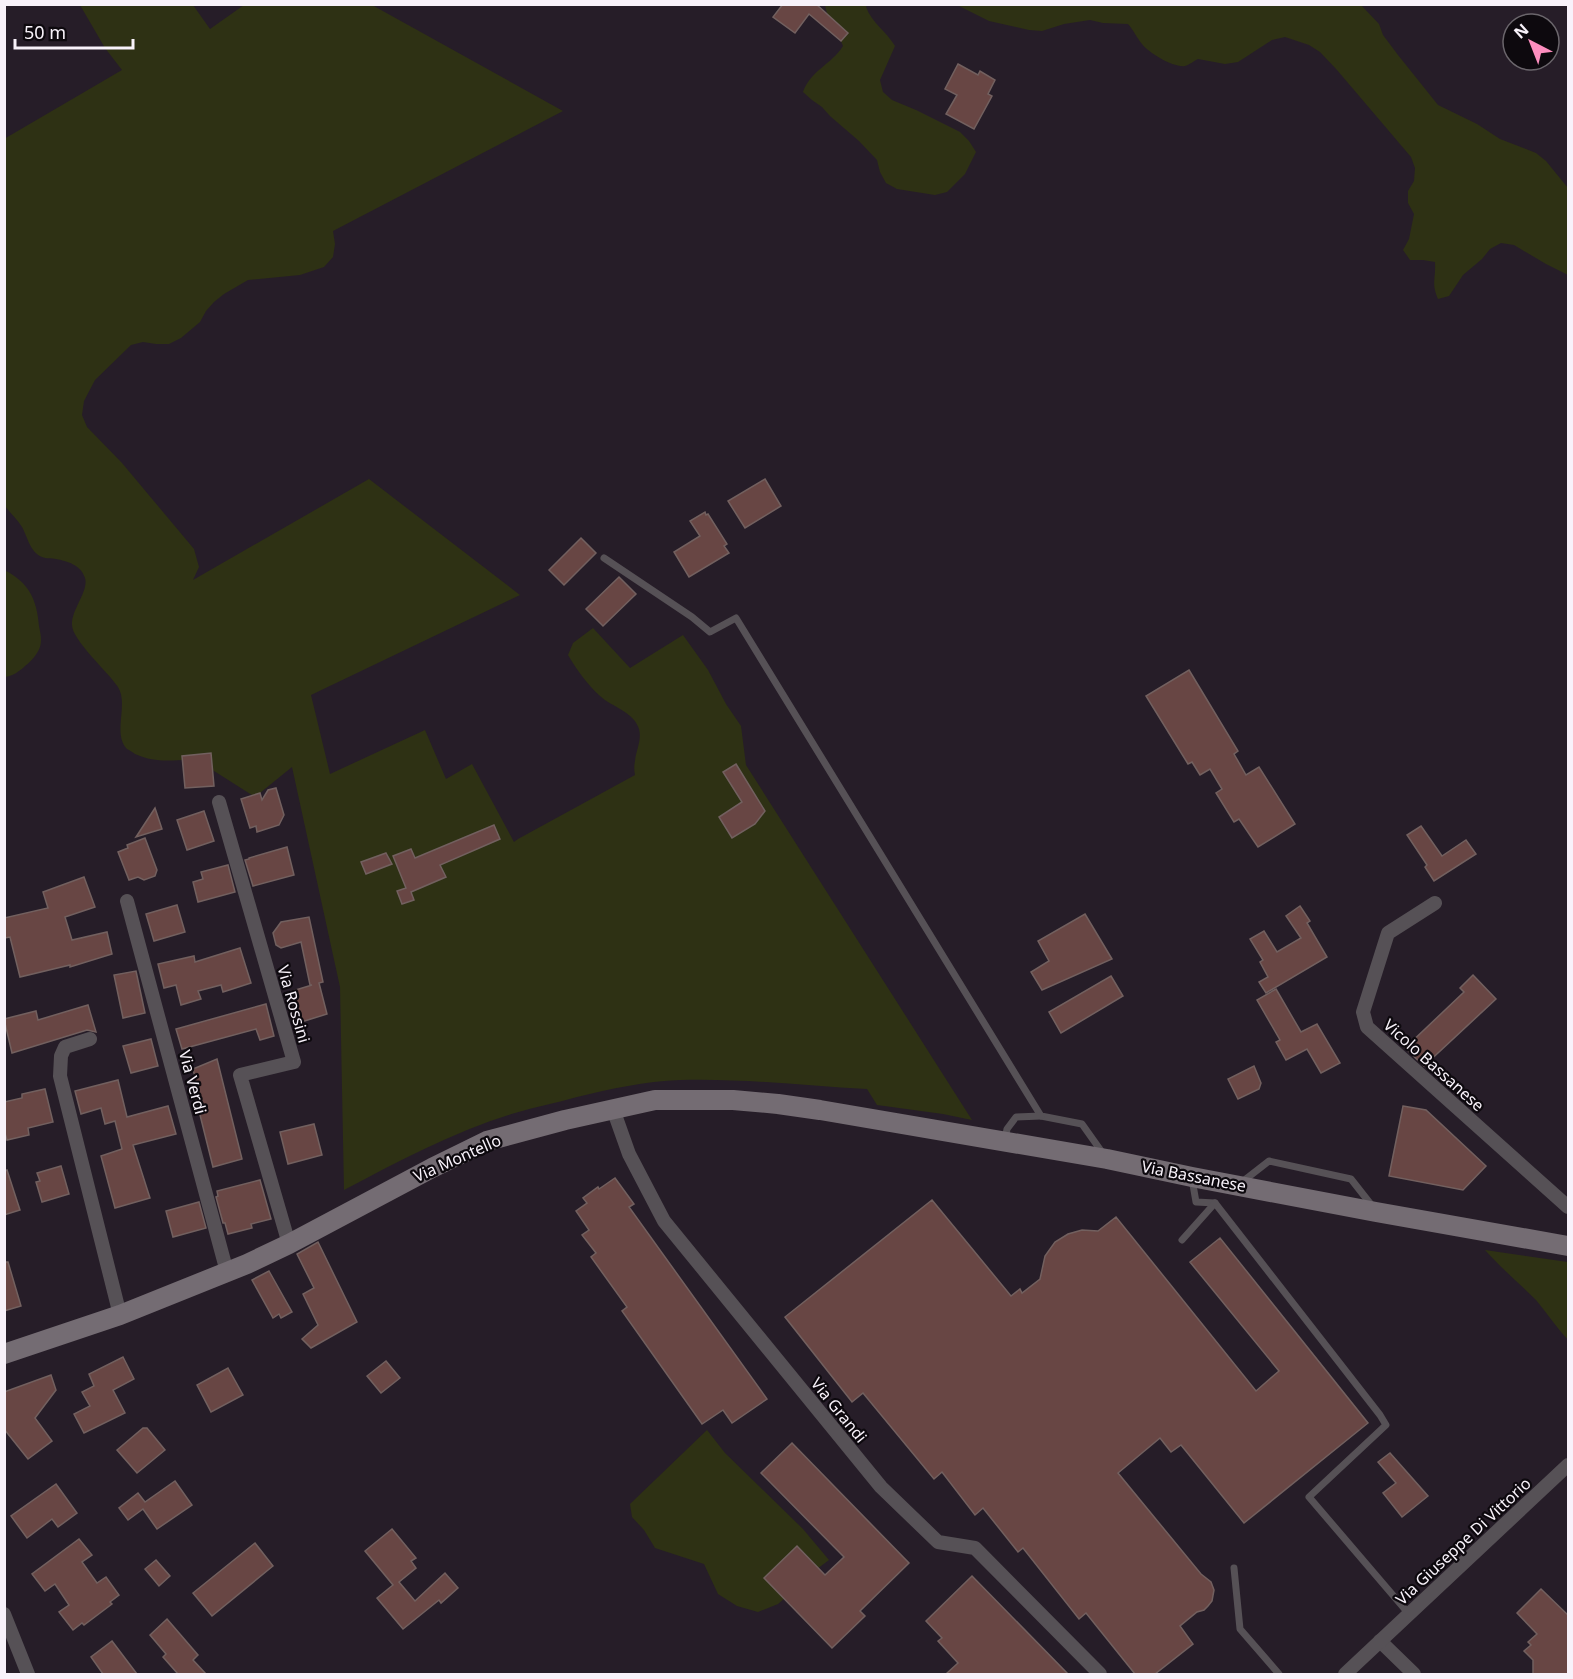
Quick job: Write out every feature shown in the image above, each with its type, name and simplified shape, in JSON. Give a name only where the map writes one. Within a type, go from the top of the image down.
[{"type":"main road","name":"Via Montello","points":[[4,1354],[120,1315],[227,1272],[289,1244],[488,1141],[655,1100],[722,1100],[820,1110]]},
{"type":"main road","name":"Via Bassanese","points":[[820,1110],[1107,1159],[1376,1212],[1569,1246]]},
{"type":"street","name":"Via Rossini","points":[[219,802],[294,1062],[240,1075],[289,1244]]},
{"type":"street","name":"Via Verdi","points":[[127,901],[227,1272]]},
{"type":"street","name":"Vicolo Bassanese","points":[[1435,903],[1388,933],[1363,1012],[1367,1027],[1569,1207]]},
{"type":"street","points":[[90,1039],[65,1047],[61,1056],[60,1076],[120,1315]]},
{"type":"street","name":"Via Grandi","points":[[613,1109],[629,1154],[664,1221],[881,1487],[938,1542],[975,1548],[1100,1674]]},
{"type":"street","name":"Via Giuseppe Di Vittorio","points":[[1345,1674],[1569,1465]]},
{"type":"street","points":[[4,1614],[28,1674]]},
{"type":"street","points":[[1380,1641],[1414,1674]]},
{"type":"lane","points":[[604,558],[692,617],[710,632],[736,618],[1041,1116]]},
{"type":"lane","points":[[1004,1141],[1007,1129],[1016,1117],[1041,1116],[1082,1125],[1107,1159]]},
{"type":"lane","points":[[1238,1185],[1269,1161],[1351,1179],[1376,1212]]},
{"type":"lane","points":[[1192,1177],[1196,1202],[1215,1203],[1380,1414],[1386,1425],[1309,1497],[1409,1614]]},
{"type":"lane","points":[[1182,1240],[1215,1203]]},
{"type":"lane","points":[[1234,1569],[1240,1629],[1279,1674]]},
{"type":"green space","points":[[80,5],[193,5],[210,29],[244,5],[372,5],[563,111],[333,231],[335,244],[333,257],[324,267],[300,275],[248,280],[214,302],[200,322],[181,338],[169,344],[143,342],[131,345],[95,380],[84,401],[82,415],[87,427],[122,463],[194,549],[199,567],[193,580],[369,479],[520,595],[311,695],[330,774],[425,730],[446,779],[472,764],[514,842],[635,775],[634,765],[640,737],[639,729],[628,714],[600,696],[582,677],[568,655],[573,643],[593,628],[630,668],[683,635],[708,670],[741,726],[746,765],[972,1120],[877,1105],[867,1089],[727,1080],[654,1082],[615,1088],[493,1120],[428,1147],[344,1190],[340,987],[292,767],[255,797],[192,757],[189,760],[156,760],[142,757],[127,749],[121,735],[122,702],[118,687],[84,648],[72,625],[74,613],[85,589],[83,574],[69,562],[38,555],[20,524],[5,506],[4,139],[122,70],[105,48]]},
{"type":"green space","points":[[825,5],[867,5],[872,18],[895,46],[880,80],[883,92],[892,100],[960,132],[969,141],[976,152],[965,174],[947,192],[935,195],[897,189],[886,183],[877,160],[822,107],[803,92],[811,78],[843,46]]},
{"type":"green space","points":[[957,5],[1361,5],[1379,24],[1383,35],[1438,105],[1477,124],[1500,139],[1536,153],[1546,161],[1568,188],[1568,275],[1514,245],[1501,243],[1490,249],[1463,275],[1449,296],[1438,299],[1434,285],[1435,262],[1410,260],[1403,250],[1409,239],[1414,214],[1408,203],[1408,191],[1414,181],[1415,168],[1411,157],[1337,70],[1320,52],[1309,45],[1285,37],[1272,40],[1238,62],[1225,64],[1198,59],[1180,66],[1150,52],[1128,24],[1090,20],[1064,24],[1042,31],[1029,30],[989,21]]},
{"type":"green space","points":[[4,570],[26,586],[34,600],[41,640],[36,655],[18,672],[5,677]]},
{"type":"green space","points":[[1485,1250],[1568,1262],[1568,1340],[1536,1300]]},
{"type":"green space","points":[[707,1430],[725,1453],[803,1529],[829,1560],[778,1604],[758,1612],[737,1606],[718,1594],[704,1564],[655,1548],[644,1530],[632,1517],[630,1504]]},
{"type":"building","points":[[783,4],[816,4],[848,33],[841,41],[809,14],[795,33],[773,17]]},
{"type":"building","points":[[958,64],[978,75],[980,71],[995,80],[988,94],[992,96],[974,129],[946,114],[957,95],[945,89]]},
{"type":"building","points":[[765,479],[781,506],[745,528],[728,501]]},
{"type":"building","points":[[705,512],[727,544],[724,546],[729,553],[689,577],[674,552],[700,536],[690,521]]},
{"type":"building","points":[[581,538],[596,553],[564,585],[549,570]]},
{"type":"building","points":[[619,577],[636,594],[603,626],[586,609]]},
{"type":"building","points":[[1189,670],[1238,751],[1234,754],[1246,775],[1259,767],[1295,824],[1258,847],[1239,819],[1234,822],[1216,793],[1222,789],[1210,769],[1200,775],[1192,762],[1188,764],[1146,696]]},
{"type":"building","points":[[211,753],[214,786],[185,788],[182,756]]},
{"type":"building","points":[[736,764],[765,811],[755,824],[732,838],[719,817],[742,802],[723,772]]},
{"type":"building","points":[[276,788],[284,815],[279,825],[257,832],[256,826],[250,828],[241,799],[260,793],[262,800],[268,790]]},
{"type":"building","points":[[155,808],[162,829],[136,837]]},
{"type":"building","points":[[204,811],[214,841],[187,850],[177,820]]},
{"type":"building","points":[[494,825],[500,839],[440,865],[446,877],[411,892],[414,900],[402,904],[397,891],[406,888],[393,856],[411,849],[415,858]]},
{"type":"building","points":[[1421,826],[1442,856],[1466,840],[1476,854],[1434,881],[1425,867],[1427,865],[1407,835]]},
{"type":"building","points":[[145,838],[157,870],[155,876],[144,880],[138,877],[129,880],[118,852],[128,848],[127,845]]},
{"type":"building","points":[[287,847],[294,875],[253,886],[245,860]]},
{"type":"building","points":[[386,853],[392,864],[366,874],[361,862]]},
{"type":"building","points":[[228,865],[235,892],[198,902],[193,882],[203,879],[201,872]]},
{"type":"building","points":[[84,877],[95,907],[65,917],[72,940],[107,932],[112,954],[70,967],[70,965],[20,977],[10,937],[4,938],[4,918],[48,908],[43,892]]},
{"type":"building","points":[[177,905],[185,932],[154,941],[146,914]]},
{"type":"building","points":[[1300,906],[1310,921],[1307,923],[1327,957],[1266,993],[1259,982],[1268,977],[1260,962],[1263,960],[1250,939],[1264,931],[1277,952],[1301,938],[1286,916]]},
{"type":"building","points":[[1085,914],[1112,959],[1042,990],[1031,972],[1049,961],[1038,941]]},
{"type":"building","points":[[309,917],[323,982],[319,983],[327,1014],[298,1023],[289,992],[312,985],[310,985],[301,942],[281,948],[276,945],[273,933],[281,922]]},
{"type":"building","points":[[240,948],[251,983],[223,992],[221,985],[198,991],[201,999],[181,1005],[176,985],[164,988],[158,964],[194,956],[195,962]]},
{"type":"building","points":[[136,971],[145,1013],[123,1018],[114,975]]},
{"type":"building","points":[[1473,975],[1496,999],[1424,1066],[1405,1048],[1464,992],[1460,988]]},
{"type":"building","points":[[1111,976],[1123,996],[1061,1033],[1049,1012]]},
{"type":"building","points":[[1276,989],[1301,1032],[1317,1024],[1340,1063],[1321,1073],[1307,1049],[1286,1060],[1276,1042],[1280,1040],[1257,1000]]},
{"type":"building","points":[[266,1004],[274,1036],[260,1040],[256,1029],[182,1049],[176,1029]]},
{"type":"building","points":[[88,1005],[96,1032],[87,1030],[12,1053],[4,1019],[36,1011],[38,1020]]},
{"type":"building","points":[[151,1039],[158,1066],[131,1073],[123,1046]]},
{"type":"building","points":[[217,1059],[242,1159],[213,1167],[191,1079],[195,1077],[193,1069]]},
{"type":"building","points":[[1254,1066],[1261,1083],[1259,1089],[1238,1099],[1228,1079]]},
{"type":"building","points":[[118,1080],[127,1117],[168,1106],[176,1134],[133,1145],[150,1198],[115,1208],[101,1156],[122,1149],[115,1121],[105,1124],[101,1108],[81,1114],[75,1091]]},
{"type":"building","points":[[45,1089],[53,1122],[28,1128],[29,1135],[7,1140],[4,1130],[4,1102],[22,1098],[22,1094]]},
{"type":"building","points":[[1403,1106],[1426,1110],[1486,1166],[1463,1190],[1389,1176]]},
{"type":"building","points":[[314,1124],[322,1155],[288,1164],[280,1132]]},
{"type":"building","points":[[61,1166],[69,1194],[42,1202],[36,1182],[40,1181],[37,1173]]},
{"type":"building","points":[[7,1170],[20,1210],[4,1215],[4,1171]]},
{"type":"building","points":[[615,1178],[634,1204],[629,1207],[767,1399],[732,1423],[723,1410],[702,1424],[622,1311],[627,1307],[591,1257],[596,1253],[582,1235],[589,1230],[576,1211],[587,1203],[583,1198]]},
{"type":"building","points":[[260,1180],[271,1219],[251,1224],[252,1228],[228,1234],[216,1197],[218,1196],[217,1191]]},
{"type":"building","points":[[932,1200],[1011,1296],[1020,1289],[1022,1293],[1040,1279],[1045,1256],[1055,1242],[1068,1234],[1082,1230],[1098,1231],[1116,1217],[1256,1391],[1279,1371],[1190,1262],[1220,1238],[1368,1423],[1244,1523],[1181,1445],[1171,1452],[1160,1438],[1118,1473],[1201,1574],[1211,1582],[1214,1590],[1212,1601],[1208,1606],[1180,1626],[1193,1644],[1155,1674],[1135,1674],[1086,1613],[1079,1619],[1023,1548],[1018,1552],[983,1508],[975,1515],[942,1472],[934,1479],[863,1393],[852,1402],[785,1317]]},
{"type":"building","points":[[199,1202],[206,1228],[173,1237],[166,1211]]},
{"type":"building","points":[[318,1242],[357,1322],[311,1348],[302,1339],[318,1325],[303,1294],[314,1288],[297,1254]]},
{"type":"building","points":[[4,1262],[8,1262],[21,1306],[4,1311]]},
{"type":"building","points":[[269,1271],[292,1312],[281,1318],[279,1314],[273,1318],[252,1280]]},
{"type":"building","points":[[123,1357],[134,1379],[113,1390],[125,1413],[84,1433],[74,1414],[90,1406],[82,1392],[94,1386],[89,1374]]},
{"type":"building","points":[[386,1361],[400,1378],[381,1393],[367,1376]]},
{"type":"building","points":[[228,1368],[243,1395],[211,1412],[197,1385]]},
{"type":"building","points":[[51,1375],[56,1390],[35,1418],[52,1441],[28,1459],[4,1429],[4,1392]]},
{"type":"building","points":[[143,1428],[147,1428],[165,1450],[137,1473],[117,1450]]},
{"type":"building","points":[[792,1443],[909,1563],[860,1611],[865,1616],[832,1648],[764,1578],[797,1546],[825,1575],[844,1557],[761,1473]]},
{"type":"building","points":[[1390,1453],[1428,1496],[1402,1517],[1383,1493],[1396,1483],[1378,1462]]},
{"type":"building","points":[[175,1481],[192,1505],[157,1529],[143,1509],[128,1520],[119,1508],[138,1493],[145,1502]]},
{"type":"building","points":[[56,1484],[77,1513],[58,1527],[52,1519],[27,1538],[11,1516]]},
{"type":"building","points":[[392,1529],[416,1558],[411,1561],[416,1568],[399,1582],[415,1601],[445,1573],[458,1588],[441,1603],[439,1600],[403,1629],[377,1598],[393,1585],[365,1551]]},
{"type":"building","points":[[79,1539],[92,1555],[82,1562],[97,1583],[106,1577],[119,1595],[110,1602],[112,1604],[84,1625],[82,1623],[73,1630],[59,1612],[69,1605],[55,1584],[45,1591],[32,1574]]},
{"type":"building","points":[[255,1543],[273,1566],[212,1616],[193,1593]]},
{"type":"building","points":[[156,1560],[170,1576],[159,1586],[145,1569]]},
{"type":"building","points":[[972,1576],[1068,1674],[946,1674],[958,1663],[938,1641],[942,1638],[926,1621]]},
{"type":"building","points":[[1541,1589],[1569,1616],[1569,1674],[1533,1674],[1533,1660],[1524,1651],[1531,1645],[1528,1642],[1537,1634],[1517,1613]]},
{"type":"building","points":[[167,1619],[198,1655],[193,1660],[206,1674],[178,1674],[163,1657],[166,1654],[150,1635]]},
{"type":"building","points":[[112,1641],[137,1674],[103,1674],[91,1657]]}]
